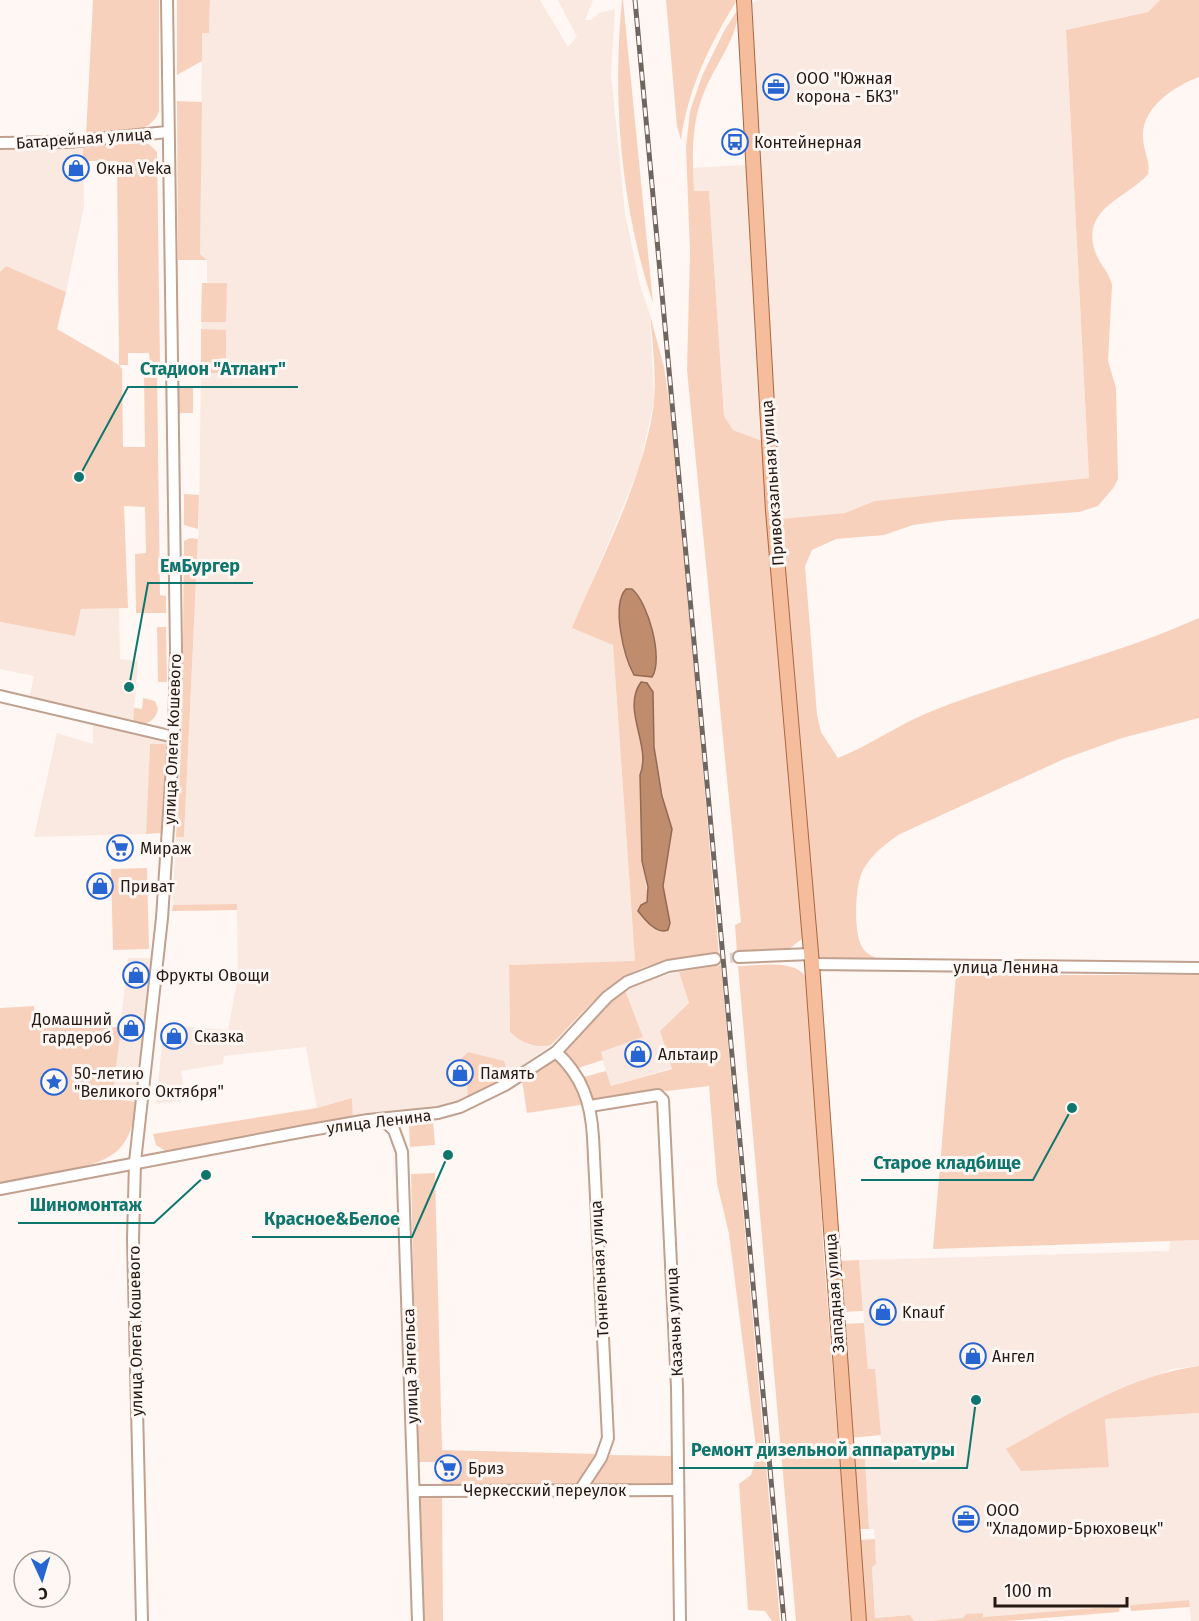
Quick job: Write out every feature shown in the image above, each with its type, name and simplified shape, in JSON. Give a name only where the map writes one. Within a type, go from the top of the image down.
[{"type":"main road","name":"Привокзальная улица","points":[[744,0],[773,511],[812,959]]},
{"type":"main road","name":"Западная улица","points":[[812,959],[859,1621]]},
{"type":"street","name":"улица Олега Кошевого","points":[[142,1621],[133,1251],[135,1162],[160,941],[174,737],[176,598],[167,132],[167,0]]},
{"type":"street","name":"Батарейная улица","points":[[0,143],[68,142],[167,132]]},
{"type":"street","points":[[0,696],[174,737]]},
{"type":"street","name":"улица Ленина","points":[[739,957],[1199,968]]},
{"type":"street","name":"улица Ленина","points":[[0,1189],[135,1162],[382,1119],[438,1113],[473,1102],[556,1052],[607,996],[627,982],[668,966],[715,959]]},
{"type":"street","name":"Тоннельная улица","points":[[556,1052],[574,1071],[590,1106],[608,1438],[602,1458],[580,1490]]},
{"type":"street","name":"Казачья улица","points":[[590,1106],[658,1095],[663,1100],[677,1386],[676,1490],[680,1621]]},
{"type":"street","name":"улица Энгельса","points":[[382,1119],[394,1130],[402,1152],[418,1621]]},
{"type":"street","name":"Черкесский переулок","points":[[414,1491],[676,1490]]},
{"type":"shaded area","points":[[93,0],[159,0],[159,111],[154,120],[138,130],[86,136]]},
{"type":"shaded area","points":[[177,0],[210,0],[209,33],[202,33],[202,61],[177,75]]},
{"type":"shaded area","points":[[210,0],[540,0],[568,47],[577,37],[558,0],[593,0],[585,20],[591,20],[599,13],[615,9],[611,74],[625,213],[640,285],[650,315],[654,402],[639,468],[573,628],[613,645],[635,962],[509,965],[510,1032],[529,1045],[551,1045],[494,1085],[468,1099],[439,1109],[353,1120],[352,1098],[317,1108],[306,1047],[224,1056],[223,1064],[181,1071],[185,1100],[156,1104],[164,1025],[228,1030],[238,977],[237,910],[172,911],[176,837],[184,837],[199,524],[202,283],[207,283],[207,260],[200,254],[202,33],[209,32]]},
{"type":"shaded area","points":[[622,0],[653,303],[633,229],[622,153],[618,76]]},
{"type":"shaded area","points":[[666,0],[737,0],[718,33],[695,84],[681,140],[677,126]]},
{"type":"shaded area","name":"ООО \"Южная корона - БКЗ\"","points":[[759,0],[1160,0],[1148,12],[1066,30],[1089,478],[875,501],[845,513],[780,519],[752,3]]},
{"type":"shaded area","points":[[1160,0],[1199,0],[1199,77],[1170,92],[1154,107],[1144,127],[1143,138],[1148,174],[1101,213],[1095,222],[1092,234],[1094,248],[1112,285],[1108,361],[1116,388],[1118,479],[1114,487],[1098,506],[1079,512],[949,520],[913,525],[884,535],[836,539],[812,550],[805,566],[817,715],[821,732],[838,758],[932,711],[1133,644],[1199,618],[1199,718],[1122,738],[1064,759],[900,834],[870,859],[863,870],[858,886],[856,920],[859,940],[869,955],[886,961],[820,959],[817,956],[780,519],[845,513],[875,501],[1089,478],[1066,30],[1148,12]]},
{"type":"shaded area","points":[[738,9],[735,30],[709,80],[697,114],[693,153],[694,191],[709,191],[724,416],[733,430],[762,441],[803,938],[790,948],[737,953],[735,925],[741,922],[687,370],[690,252],[686,147],[690,111],[702,76],[724,31]]},
{"type":"shaded area","points":[[177,101],[202,102],[200,254],[207,260],[178,260]]},
{"type":"shaded area","points":[[137,142],[149,144],[157,152],[160,363],[150,363],[149,353],[128,353],[128,365],[119,365],[117,161],[83,161],[83,148]]},
{"type":"shaded area","points":[[0,148],[83,148],[84,206],[66,292],[6,266],[0,272]]},
{"type":"shaded area","points":[[746,165],[762,441],[733,430],[724,416],[709,191],[694,191],[692,168]]},
{"type":"shaded area","points":[[6,266],[66,292],[57,329],[119,365],[122,369],[123,447],[145,447],[144,374],[157,374],[160,595],[166,596],[166,613],[136,613],[135,554],[146,553],[145,507],[124,506],[128,608],[81,609],[75,636],[0,622],[0,272]]},
{"type":"shaded area","points":[[202,283],[227,283],[226,322],[201,322]]},
{"type":"shaded area","points":[[650,315],[664,367],[674,436],[719,955],[661,963],[629,974],[593,1002],[551,1045],[540,1046],[524,1042],[510,1032],[509,965],[635,961],[613,645],[572,628],[619,521],[648,437],[655,386]],"holes":[[[647,683],[653,692],[654,747],[671,837],[663,886],[670,923],[649,922],[642,916],[648,896],[642,861],[640,775],[643,767],[643,745],[634,713],[636,701]]]},
{"type":"shaded area","points":[[201,329],[226,330],[226,358],[220,358],[220,363],[226,364],[226,373],[201,373]]},
{"type":"shaded area","points":[[178,388],[193,388],[193,413],[178,413]]},
{"type":"shaded area","points":[[184,494],[199,495],[198,529],[184,525]]},
{"type":"shaded area","points":[[190,538],[198,539],[184,837],[176,837],[182,731],[184,541]]},
{"type":"shaded area","points":[[626,589],[632,589],[638,596],[649,618],[656,657],[652,677],[634,675],[626,656],[619,618],[622,597]]},
{"type":"shaded area","points":[[119,608],[120,659],[138,661],[133,723],[29,699],[34,676],[0,669],[0,622],[75,636],[81,609]]},
{"type":"shaded area","points":[[157,627],[166,627],[167,682],[158,682]]},
{"type":"shaded area","points":[[641,682],[647,683],[653,692],[654,747],[662,796],[672,829],[663,886],[670,923],[668,930],[664,931],[652,926],[638,911],[641,905],[647,902],[648,887],[642,861],[640,775],[643,764],[634,704]]},
{"type":"shaded area","points":[[143,698],[155,701],[157,713],[149,722],[133,723],[134,708],[142,709]]},
{"type":"shaded area","points":[[93,724],[167,740],[167,744],[150,745],[146,834],[34,837],[57,733],[93,744]]},
{"type":"shaded area","points":[[150,744],[167,744],[161,833],[146,834]]},
{"type":"shaded area","points":[[147,868],[149,949],[113,950],[111,869]]},
{"type":"shaded area","points":[[237,904],[237,910],[172,911],[173,905]]},
{"type":"shaded area","points":[[128,958],[153,958],[137,1102],[112,1099]]},
{"type":"shaded area","points":[[721,965],[780,1621],[772,1621],[765,1611],[748,1610],[739,1484],[751,1475],[757,1455],[729,1234],[717,1183],[709,1086],[659,1090],[592,1102],[584,1077],[606,1071],[611,1086],[672,1069],[660,1031],[689,1003],[679,972]]},
{"type":"shaded area","points":[[738,966],[787,966],[803,973],[807,980],[824,1258],[852,1621],[796,1621]]},
{"type":"shaded area","points":[[679,972],[689,1003],[660,1031],[672,1068],[611,1086],[600,1052],[643,1037],[625,990],[642,981]]},
{"type":"shaded area","points":[[956,975],[1199,975],[1199,1240],[933,1249]]},
{"type":"shaded area","points":[[625,990],[643,1037],[601,1052],[603,1060],[578,1068],[564,1050],[605,1004]]},
{"type":"shaded area","points":[[34,1006],[35,1020],[63,1019],[64,1028],[121,1027],[112,1099],[137,1102],[134,1119],[123,1144],[106,1158],[80,1167],[0,1184],[0,1008]]},
{"type":"shaded area","points":[[468,1052],[504,1061],[507,1070],[501,1081],[468,1099],[466,1067],[452,1068]]},
{"type":"shaded area","points":[[556,1057],[569,1069],[586,1104],[527,1113],[522,1080]]},
{"type":"shaded area","points":[[352,1098],[353,1120],[167,1152],[156,1145],[153,1134],[317,1108]]},
{"type":"shaded area","points":[[433,1122],[435,1145],[410,1147],[409,1126]]},
{"type":"shaded area","points":[[435,1173],[442,1450],[599,1454],[577,1487],[442,1488],[441,1462],[418,1462],[411,1174]]},
{"type":"shaded area","points":[[1199,1240],[1199,1366],[1172,1369],[1093,1402],[1109,1467],[1105,1419],[1199,1413],[1199,1621],[1191,1621],[1189,1600],[983,1617],[983,1613],[967,1614],[963,1618],[929,1621],[914,1621],[910,1615],[875,1618],[872,1567],[876,1564],[875,1539],[874,1529],[869,1529],[865,1459],[868,1454],[882,1453],[875,1369],[868,1369],[859,1260],[1169,1251],[1170,1241]]},
{"type":"shaded area","points":[[859,1260],[863,1311],[840,1312],[837,1261]]},
{"type":"shaded area","points":[[864,1323],[868,1369],[875,1369],[881,1435],[849,1438],[841,1324]]},
{"type":"shaded area","points":[[1199,1366],[1199,1413],[1105,1419],[1109,1467],[1021,1471],[1006,1449],[1099,1398],[1148,1378]]},
{"type":"shaded area","points":[[881,1448],[882,1453],[868,1454],[865,1459],[869,1529],[856,1529],[850,1449]]},
{"type":"shaded area","points":[[610,1455],[672,1456],[672,1486],[589,1486]]},
{"type":"shaded area","points":[[419,1497],[442,1497],[443,1621],[422,1621]]},
{"type":"shaded area","points":[[875,1539],[876,1564],[872,1567],[875,1618],[910,1615],[914,1621],[863,1621],[857,1540]]},
{"type":"shaded area","points":[[1189,1600],[1190,1607],[1131,1611],[1130,1605]]},
{"type":"shaded area","points":[[1120,1606],[1119,1612],[1005,1621],[929,1621],[963,1618],[966,1614],[983,1613],[983,1617]]},
{"type":"tunnel","points":[[715,959],[739,957]]},
{"type":"railway","points":[[635,0],[784,1621]]},
{"type":"place","name":"ООО \"Южная корона - БКЗ\"","points":[[776,87]]},
{"type":"place","name":"Контейнерная","points":[[735,142]]},
{"type":"place","name":"Окна Veka","points":[[76,168]]},
{"type":"place","name":"Стадион \"Атлант\"","points":[[79,477]]},
{"type":"place","name":"ЕмБургер","points":[[129,687]]},
{"type":"place","name":"Мираж","points":[[120,848]]},
{"type":"place","name":"Приват","points":[[100,886]]},
{"type":"place","name":"Фрукты Овощи","points":[[136,975]]},
{"type":"place","name":"Домашний гардероб","points":[[131,1028]]},
{"type":"place","name":"Сказка","points":[[174,1036]]},
{"type":"place","name":"Альтаир","points":[[638,1054]]},
{"type":"place","name":"Память","points":[[460,1073]]},
{"type":"place","name":"50-летию \"Великого Октября\"","points":[[54,1082]]},
{"type":"place","name":"Старое кладбище","points":[[1072,1108]]},
{"type":"place","name":"Красное&Белое","points":[[448,1155]]},
{"type":"place","name":"Шиномонтаж","points":[[206,1175]]},
{"type":"place","name":"Knauf","points":[[883,1312]]},
{"type":"place","name":"Ангел","points":[[973,1356]]},
{"type":"place","name":"Ремонт дизельной аппаратуры","points":[[976,1400]]},
{"type":"place","name":"Бриз","points":[[448,1468]]},
{"type":"place","name":"ООО \"Хладомир-Брюховецк\"","points":[[966,1519]]}]
